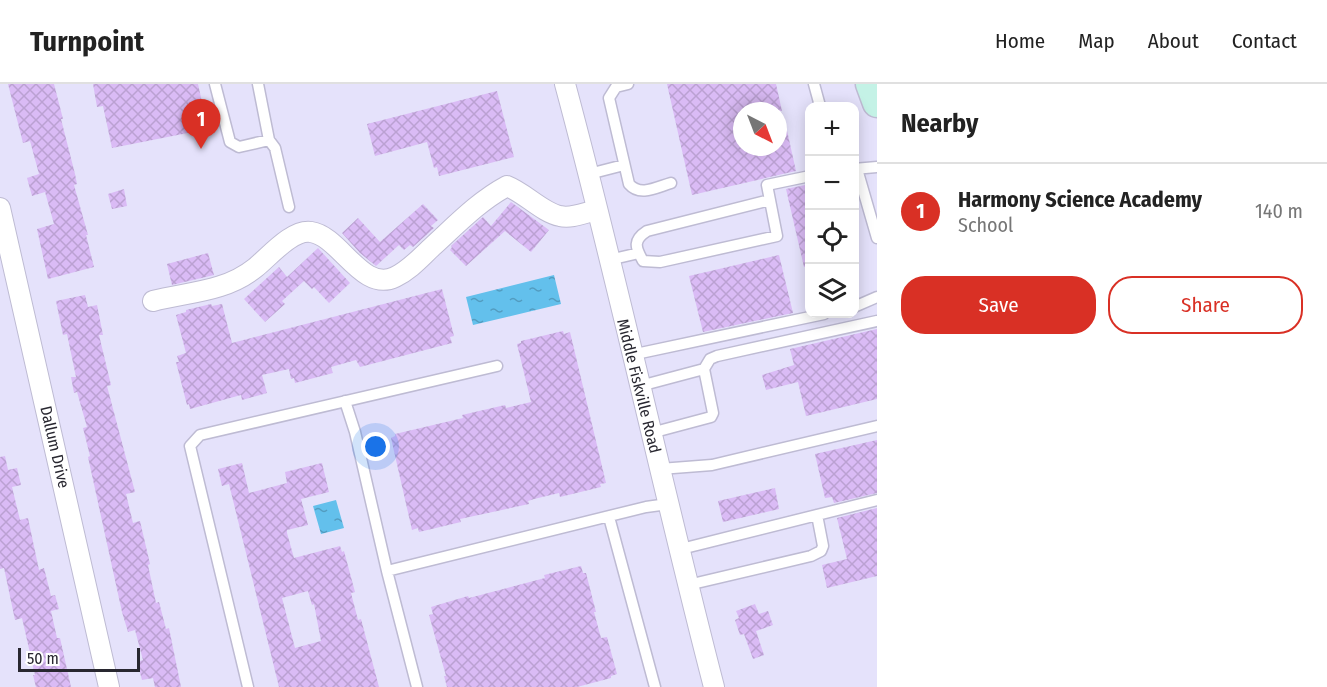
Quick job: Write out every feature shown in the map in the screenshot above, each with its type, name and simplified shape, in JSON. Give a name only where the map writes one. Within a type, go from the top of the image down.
[{"type":"main road","points":[[870,84],[877,103]]},
{"type":"street","name":"Middle Fiskville Road","points":[[565,84],[714,687]]},
{"type":"street","points":[[153,301],[205,292],[236,281],[255,269],[285,242],[306,231],[313,232],[327,240],[361,271],[376,279],[392,278],[410,268],[489,195],[507,186],[519,190],[558,216],[569,217],[597,210]]},
{"type":"street","name":"Dallum Drive","points":[[0,208],[109,687]]},
{"type":"lane","points":[[215,84],[230,142],[239,147],[269,140]]},
{"type":"lane","points":[[258,84],[269,140],[275,148],[289,207]]},
{"type":"lane","points":[[628,84],[616,87],[609,98],[629,184],[634,190],[641,191],[671,183]]},
{"type":"lane","points":[[814,84],[819,102]]},
{"type":"lane","points":[[589,174],[624,165]]},
{"type":"lane","points":[[859,169],[877,167]]},
{"type":"lane","points":[[770,200],[647,231],[639,236],[636,242],[639,253],[643,261],[660,262],[777,236],[770,200],[767,185],[805,177]]},
{"type":"lane","points":[[859,179],[877,238]]},
{"type":"lane","points":[[609,260],[639,253]]},
{"type":"lane","points":[[859,305],[877,297]]},
{"type":"lane","points":[[632,355],[805,318]]},
{"type":"lane","points":[[651,433],[711,417],[713,413],[704,369],[710,359],[877,321]]},
{"type":"lane","points":[[248,687],[190,446],[200,435],[497,366]]},
{"type":"lane","points":[[640,386],[704,369]]},
{"type":"lane","points":[[345,401],[355,432],[417,687]]},
{"type":"lane","points":[[660,469],[712,465],[877,426]]},
{"type":"lane","points":[[681,549],[877,500]]},
{"type":"lane","points":[[387,571],[668,504]]},
{"type":"lane","points":[[688,585],[812,556],[821,551],[823,546],[817,515]]},
{"type":"lane","points":[[609,517],[655,687]]},
{"type":"water","points":[[554,275],[561,304],[473,325],[466,297]]},
{"type":"water","points":[[336,500],[344,528],[321,534],[313,506]]},
{"type":"building","points":[[8,84],[54,84],[77,184],[74,185],[94,267],[48,279],[37,229],[54,224],[45,192],[32,196],[27,178],[39,174],[30,141],[23,143]]},
{"type":"building","points":[[93,84],[198,84],[208,129],[112,148],[103,106],[97,107]]},
{"type":"building","points":[[667,84],[776,84],[780,102],[733,102],[733,156],[787,156],[787,130],[796,171],[692,195]]},
{"type":"building","points":[[497,91],[514,157],[439,176],[437,167],[434,168],[427,142],[375,156],[367,124]]},
{"type":"building","points":[[805,185],[805,267],[804,267],[786,189]]},
{"type":"building","points":[[124,189],[127,206],[112,209],[108,194]]},
{"type":"building","points":[[511,202],[549,230],[531,252],[505,231],[466,266],[450,250],[451,246],[483,217],[491,226]]},
{"type":"building","points":[[423,204],[438,220],[431,226],[434,228],[413,247],[410,245],[404,250],[399,245],[376,266],[360,253],[342,233],[358,218],[380,242]]},
{"type":"building","points":[[318,248],[350,283],[329,303],[314,287],[312,289],[304,281],[282,301],[285,304],[265,322],[244,299],[279,267],[287,277]]},
{"type":"building","points":[[208,253],[214,275],[172,285],[167,264]]},
{"type":"building","points":[[779,255],[793,313],[703,332],[689,276]]},
{"type":"building","points":[[442,289],[454,336],[450,337],[452,343],[360,367],[356,360],[331,367],[333,373],[295,383],[294,378],[291,379],[289,369],[262,375],[267,393],[242,400],[241,395],[190,409],[189,404],[187,405],[176,362],[179,362],[177,356],[186,353],[176,315],[186,310],[211,304],[212,306],[222,304],[232,343]]},
{"type":"building","points":[[85,295],[88,307],[97,305],[103,335],[99,335],[111,385],[107,386],[135,492],[126,494],[133,523],[140,521],[156,603],[159,602],[166,629],[169,628],[181,687],[155,687],[153,678],[142,680],[137,662],[143,660],[135,630],[128,632],[122,612],[88,457],[90,456],[83,428],[87,427],[77,392],[74,393],[71,377],[76,377],[67,334],[63,335],[56,301]]},
{"type":"building","points":[[877,329],[877,399],[806,416],[798,382],[766,390],[762,375],[794,365],[790,349]]},
{"type":"building","points":[[563,331],[564,334],[570,332],[606,483],[600,484],[601,487],[560,497],[559,493],[534,499],[528,501],[529,504],[460,519],[461,522],[419,532],[418,528],[412,530],[391,438],[395,434],[463,418],[462,415],[505,405],[506,408],[531,402],[517,344]]},
{"type":"building","points":[[877,440],[877,493],[834,503],[832,497],[825,498],[815,454]]},
{"type":"building","points":[[5,456],[8,470],[17,468],[21,485],[12,487],[20,520],[28,518],[39,570],[44,568],[51,596],[55,595],[59,609],[51,611],[57,638],[60,638],[71,687],[36,687],[22,618],[15,620],[4,568],[0,569],[0,457]]},
{"type":"building","points":[[242,463],[249,493],[287,483],[285,472],[322,463],[329,492],[301,499],[308,525],[287,530],[287,533],[294,558],[340,546],[342,552],[344,551],[355,592],[351,593],[358,620],[361,619],[379,687],[279,687],[229,484],[222,486],[218,469]],"holes":[[[308,591],[312,605],[314,604],[321,641],[295,648],[282,598]]]},
{"type":"building","points":[[775,488],[779,509],[723,522],[718,501]]},
{"type":"building","points":[[877,508],[877,576],[827,588],[822,565],[847,559],[837,518]]},
{"type":"building","points":[[581,566],[583,573],[586,573],[601,638],[607,637],[617,674],[611,678],[577,687],[447,687],[429,615],[433,614],[431,607],[545,578],[544,575]]},
{"type":"building","points":[[755,604],[759,614],[768,611],[773,625],[756,631],[764,655],[753,659],[744,634],[740,635],[735,620],[739,618],[736,611]]},
{"type":"place","name":"Harmony Science Academy","points":[[201,149]]}]
